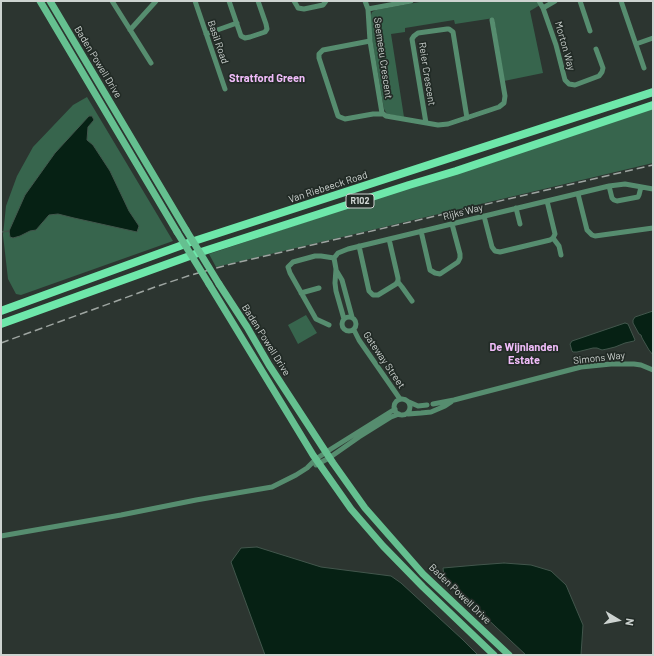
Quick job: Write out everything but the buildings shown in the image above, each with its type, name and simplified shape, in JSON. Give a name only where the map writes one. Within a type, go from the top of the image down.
[{"type":"main road","name":"Baden Powell Drive","points":[[40,1],[177,232],[318,462],[351,508],[383,546],[423,587],[494,655]]},
{"type":"main road","name":"Baden Powell Drive","points":[[50,1],[186,230],[269,365],[327,455],[365,508],[409,558],[430,581],[509,655]]},
{"type":"main road","name":"Van Riebeeck Road","points":[[1,311],[188,243],[653,92]]},
{"type":"main road","name":"R102","points":[[1,324],[198,253],[653,106]]},
{"type":"main road","points":[[588,113],[591,126]]},
{"type":"main road","points":[[442,161],[446,174]]},
{"type":"street","points":[[112,1],[151,63]]},
{"type":"street","points":[[130,30],[156,1]]},
{"type":"street","name":"Basil Road","points":[[195,1],[225,89]]},
{"type":"street","points":[[229,1],[241,36],[244,38],[266,31],[266,24],[258,1]]},
{"type":"street","points":[[294,1],[297,6],[304,9],[323,5],[326,1]]},
{"type":"street","name":"Seemeeu Crescent","points":[[365,1],[368,9],[370,41],[383,114],[426,123],[443,125],[499,107],[505,101],[492,20]]},
{"type":"street","points":[[368,9],[411,1]]},
{"type":"street","name":"Morton Way","points":[[539,1],[543,8],[556,45],[565,80],[569,84],[575,85],[599,76],[603,68],[596,49]]},
{"type":"street","points":[[543,8],[555,1]]},
{"type":"street","points":[[580,1],[590,31]]},
{"type":"street","points":[[621,1],[644,68]]},
{"type":"street","points":[[206,34],[237,24]]},
{"type":"street","name":"Reier Crescent","points":[[426,123],[413,38],[418,34],[446,29],[450,29],[453,32],[467,118]]},
{"type":"street","points":[[636,44],[653,38]]},
{"type":"street","points":[[370,41],[323,50],[319,54],[319,58],[338,116],[345,119],[373,114],[383,114]]},
{"type":"street","name":"Rijks Way","points":[[334,258],[343,250],[609,186],[625,184],[653,189]]},
{"type":"street","points":[[609,186],[612,198],[617,201],[638,197],[641,187]]},
{"type":"street","points":[[578,194],[588,230],[592,235],[595,236],[653,228]]},
{"type":"street","points":[[484,216],[492,247],[496,251],[500,252],[553,238],[555,234],[548,201]]},
{"type":"street","points":[[514,226],[521,224],[516,208]]},
{"type":"street","points":[[421,231],[430,270],[435,274],[440,274],[458,262],[460,258],[452,224]]},
{"type":"street","points":[[553,238],[559,246],[561,255]]},
{"type":"street","points":[[390,239],[398,282],[412,301]]},
{"type":"street","points":[[359,246],[368,289],[371,294],[376,296],[380,295],[398,282]]},
{"type":"street","points":[[329,325],[316,319],[288,267],[290,264],[299,260],[315,256],[334,258],[336,269],[342,280],[352,317],[356,323],[354,330],[350,332],[343,329],[342,324],[344,319],[334,282],[336,269]]},
{"type":"street","points":[[301,293],[319,288]]},
{"type":"street","points":[[338,299],[346,297]]},
{"type":"street","points":[[344,319],[347,317],[352,317]]},
{"type":"street","name":"Gateway Street","points":[[354,330],[359,340],[400,399]]},
{"type":"street","name":"Simons Way","points":[[409,402],[418,406],[454,400],[581,367],[634,364],[642,365],[653,370]]},
{"type":"street","points":[[1,536],[272,487],[318,462],[327,455],[394,409],[396,402],[400,399],[409,402],[411,407],[408,414],[399,414],[391,418],[327,455]]},
{"type":"street","name":"Simons Way","points":[[408,414],[426,413],[437,410],[454,400]]},
{"type":"street","points":[[394,409],[399,414]]},
{"type":"shaded area","points":[[425,1],[537,1],[540,5],[530,11],[543,73],[504,81],[494,18],[455,24],[454,20],[405,28],[405,32],[391,34],[404,117],[387,114],[384,109],[371,33],[372,12]]},
{"type":"shaded area","points":[[87,97],[173,241],[21,295],[16,294],[8,279],[3,235],[6,206],[17,176],[33,147],[73,105]]},
{"type":"shaded area","points":[[653,107],[653,163],[216,267],[209,254]]},
{"type":"shaded area","points":[[89,116],[92,116],[94,120],[88,127],[87,140],[93,145],[110,171],[129,211],[139,226],[137,232],[58,214],[49,215],[36,230],[13,238],[10,237],[9,231],[25,195],[55,153]]},
{"type":"shaded area","points":[[653,311],[653,355],[639,334],[633,320],[635,317]]},
{"type":"shaded area","points":[[306,315],[317,333],[298,344],[288,325]]},
{"type":"shaded area","points":[[625,323],[628,324],[635,340],[634,341],[602,350],[593,348],[577,352],[572,351],[570,344],[572,341]]},
{"type":"shaded area","points":[[257,547],[321,567],[391,576],[401,583],[478,655],[265,655],[231,562],[241,548]]},
{"type":"shaded area","points":[[504,563],[531,565],[551,571],[566,585],[583,625],[581,655],[526,655],[444,577],[443,568]]},
{"type":"waterway","points":[[1,232],[9,231]]},
{"type":"railway","points":[[1,343],[155,287],[231,264],[653,165]]},
{"type":"district","name":"Stratford Green","points":[[267,78]]},
{"type":"district","name":"De Wijnlanden Estate","points":[[524,353]]}]
